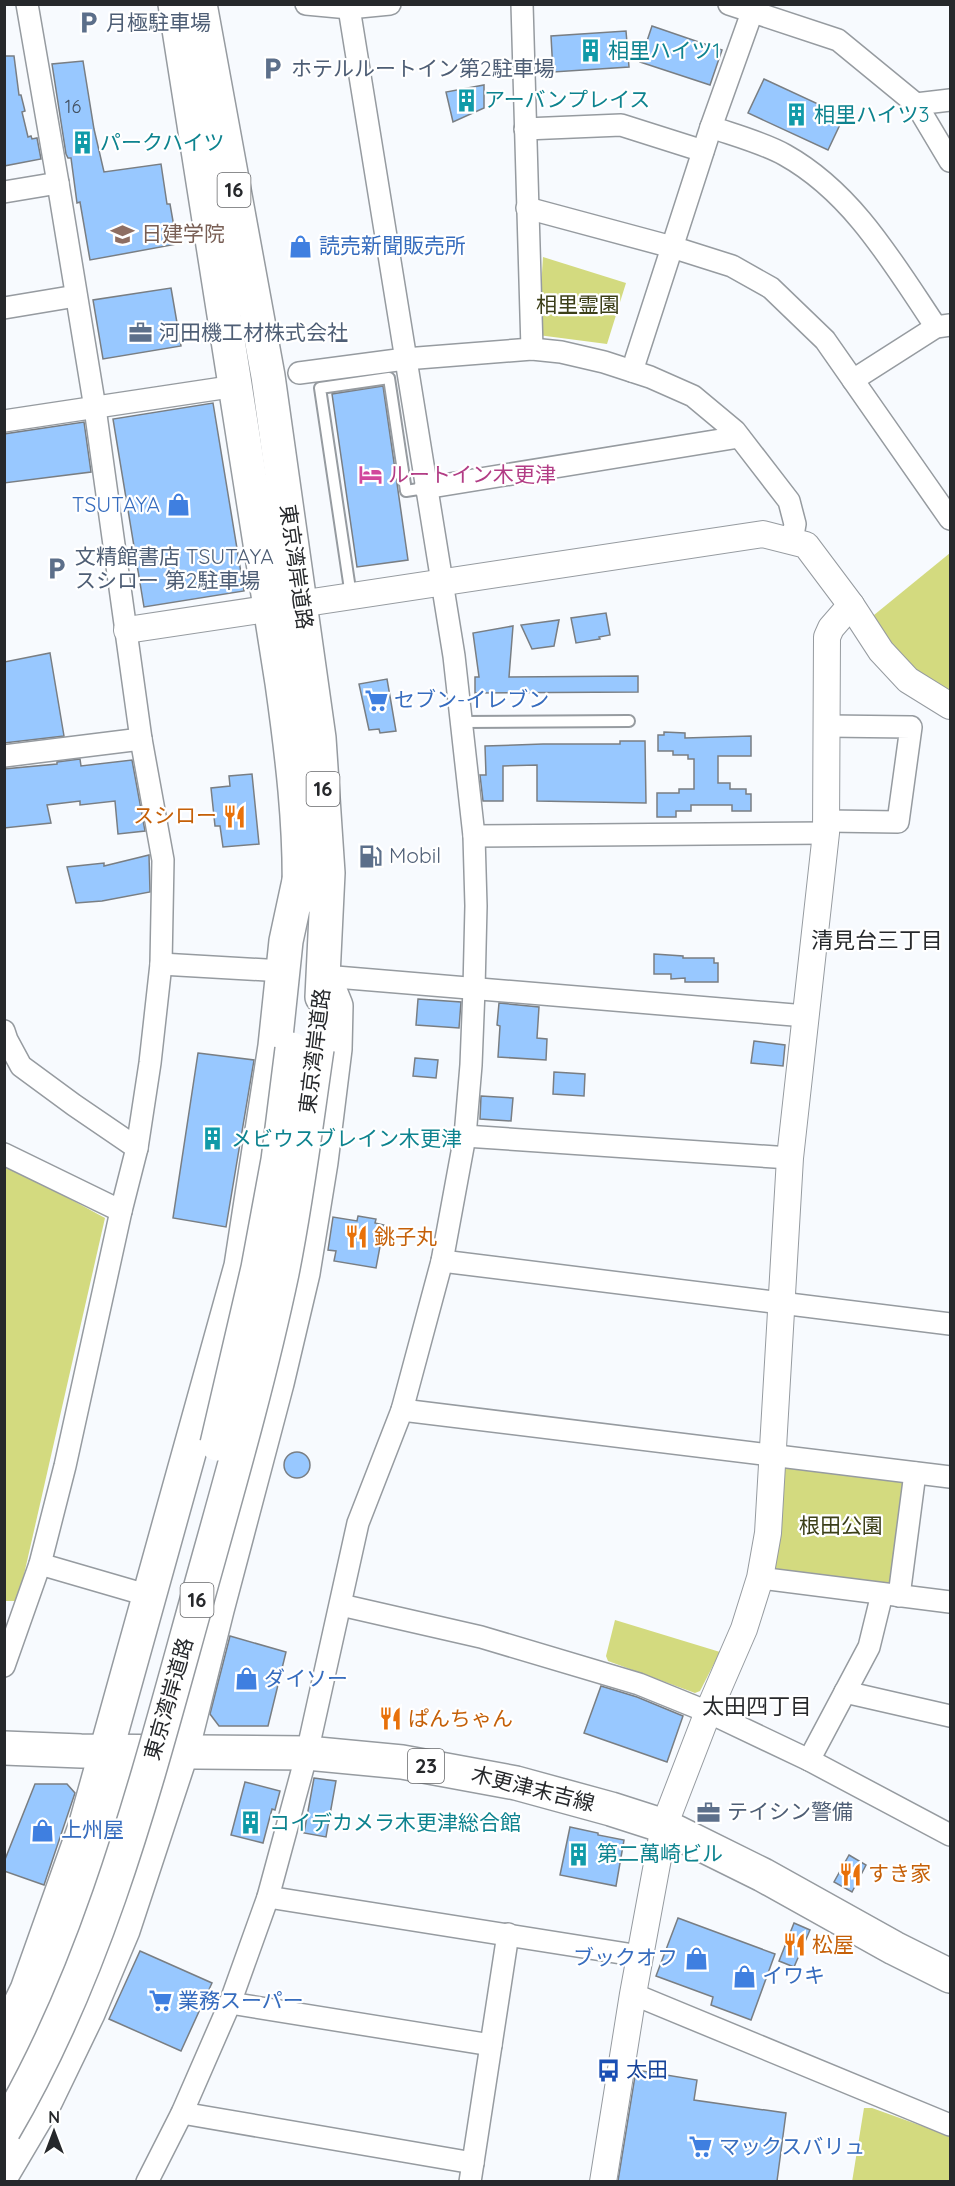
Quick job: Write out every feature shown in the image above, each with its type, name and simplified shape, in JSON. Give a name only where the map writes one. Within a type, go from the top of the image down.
[{"type":"main road","name":"16","points":[[157,4],[195,232],[205,278],[230,350]]},
{"type":"main road","name":"東京湾岸道路","points":[[4,2088],[47,2000],[91,1891],[134,1753],[209,1477],[258,1268],[278,1160],[324,976],[328,873],[320,738],[286,606],[236,386],[175,4]]},
{"type":"main road","name":"東京湾岸道路","points":[[4,2130],[25,2095],[68,2007],[104,1917],[137,1813],[239,1448],[279,1284],[301,1162],[305,1049],[300,876],[290,742],[284,375],[200,4]]},
{"type":"main road","name":"16","points":[[220,4],[261,265],[284,375]]},
{"type":"main road","name":"16","points":[[4,2037],[27,1990],[85,1827],[108,1751],[240,1266],[275,1046],[286,941],[300,876]]},
{"type":"main road","name":"16","points":[[4,2171],[46,2100],[93,2003],[126,1922],[182,1751],[303,1273],[321,1162],[334,1049],[336,1006],[324,976]]},
{"type":"main road","name":"木更津末吉線","points":[[4,1748],[307,1753],[402,1762],[474,1774],[559,1794],[664,1826],[764,1875],[894,1948],[951,1976]]},
{"type":"street","points":[[4,1666],[40,1564],[137,1148],[150,1063],[161,964],[163,860],[141,739],[95,408],[27,4]]},
{"type":"street","points":[[306,4],[337,6],[390,4]]},
{"type":"street","points":[[522,4],[532,349]]},
{"type":"street","points":[[729,4],[753,8],[838,40],[916,104],[951,161]]},
{"type":"street","points":[[147,2181],[182,2114],[230,2003],[268,1897],[307,1753],[358,1523],[402,1410],[442,1261],[465,1136],[471,1065],[476,906],[474,836],[462,722],[454,656],[405,359],[337,6]]},
{"type":"street","points":[[632,371],[711,127],[753,8]]},
{"type":"street","points":[[916,104],[951,100]]},
{"type":"street","points":[[525,129],[621,125],[703,151]]},
{"type":"street","points":[[711,127],[784,154],[831,187],[876,237],[943,326],[853,380]]},
{"type":"street","points":[[4,192],[58,183]]},
{"type":"street","points":[[527,208],[672,247],[732,266],[771,288],[825,340],[951,519]]},
{"type":"street","points":[[4,308],[76,296]]},
{"type":"street","points":[[284,375],[405,359],[532,349],[561,352],[632,371],[693,396],[739,437],[789,501],[795,524],[792,541]]},
{"type":"street","points":[[4,421],[236,386]]},
{"type":"street","points":[[425,488],[739,437]]},
{"type":"street","points":[[127,630],[763,534],[806,546],[881,651],[908,680],[951,706]]},
{"type":"street","points":[[603,2181],[633,1994],[664,1826],[708,1712],[744,1629],[760,1578],[768,1533],[790,1158],[827,827],[827,637],[831,628],[850,605]]},
{"type":"street","points":[[474,836],[827,827],[898,822],[911,727],[827,726]]},
{"type":"street","points":[[4,756],[141,739]]},
{"type":"street","points":[[161,964],[283,971]]},
{"type":"street","points":[[324,976],[806,1016]]},
{"type":"street","points":[[4,1031],[21,1066],[137,1148]]},
{"type":"street","points":[[465,1136],[790,1158]]},
{"type":"street","points":[[4,1154],[121,1212]]},
{"type":"street","points":[[442,1261],[951,1324]]},
{"type":"street","points":[[402,1410],[951,1477]]},
{"type":"street","points":[[809,1760],[869,1647],[891,1595],[915,1473]]},
{"type":"street","points":[[40,1564],[150,1596]]},
{"type":"street","points":[[760,1578],[951,1602]]},
{"type":"street","points":[[341,1605],[481,1637],[639,1684],[708,1712],[809,1760],[951,1835]]},
{"type":"street","points":[[845,1692],[951,1716]]},
{"type":"street","points":[[268,1897],[640,1956]]},
{"type":"street","points":[[182,2114],[471,2172],[508,1934]]},
{"type":"street","points":[[633,1994],[951,2125]]},
{"type":"street","points":[[230,2003],[491,2045]]},
{"type":"lane","points":[[351,597],[320,388],[389,378],[406,491],[425,488]]},
{"type":"lane","points":[[462,722],[629,721]]},
{"type":"green space","name":"相里霊園","points":[[543,257],[626,283],[607,344],[538,335]]},
{"type":"green space","points":[[950,553],[950,706],[863,624]]},
{"type":"green space","points":[[4,1163],[105,1218],[18,1601],[5,1601]]},
{"type":"green space","name":"根田公園","points":[[775,1459],[909,1477],[896,1592],[766,1575]]},
{"type":"green space","points":[[615,1620],[720,1652],[700,1691],[695,1693],[608,1661],[606,1656]]},
{"type":"green space","points":[[864,2108],[872,2108],[950,2136],[950,2181],[852,2182]]},
{"type":"building","points":[[652,26],[722,50],[710,85],[640,62]]},
{"type":"building","name":"相里ハイツ1","points":[[626,31],[629,67],[553,72],[551,36]]},
{"type":"building","points":[[4,56],[14,56],[28,137],[37,138],[41,159],[4,166]]},
{"type":"building","points":[[83,61],[94,129],[104,172],[161,164],[167,204],[170,204],[177,244],[90,260],[80,202],[77,203],[71,158],[68,158],[66,154],[52,64]]},
{"type":"building","name":"相里ハイツ3","points":[[764,79],[844,116],[828,150],[748,113]]},
{"type":"building","name":"アーバンプレイス","points":[[484,85],[484,108],[453,122],[446,92]]},
{"type":"building","points":[[171,288],[181,346],[103,359],[93,300]]},
{"type":"building","name":"ルートイン木更津","points":[[383,386],[408,560],[357,567],[332,394]]},
{"type":"building","name":"TSUTAYA","points":[[213,403],[244,591],[144,607],[113,419]]},
{"type":"building","points":[[84,422],[91,472],[4,483],[4,434]]},
{"type":"building","points":[[606,613],[610,635],[576,643],[571,618]]},
{"type":"building","points":[[559,620],[554,646],[532,649],[521,625]]},
{"type":"building","points":[[513,626],[509,677],[638,676],[638,692],[475,693],[475,677],[479,677],[473,633]]},
{"type":"building","points":[[50,653],[64,736],[4,743],[4,662]]},
{"type":"building","name":"セブン-イレブン","points":[[387,679],[396,731],[380,733],[379,729],[369,730],[359,684]]},
{"type":"building","points":[[664,732],[685,733],[685,738],[751,736],[751,756],[718,756],[718,783],[730,783],[730,789],[746,789],[746,794],[751,794],[751,811],[732,811],[732,805],[691,805],[691,811],[676,811],[676,817],[657,817],[657,793],[679,793],[679,789],[694,789],[694,759],[688,759],[688,755],[673,755],[673,751],[658,751],[658,735],[664,735]]},
{"type":"building","points":[[620,741],[645,741],[646,803],[537,801],[537,765],[503,766],[503,801],[483,801],[480,775],[486,775],[485,746],[620,744]]},
{"type":"building","points":[[80,759],[81,766],[132,760],[145,831],[118,834],[115,801],[80,805],[80,801],[47,805],[51,823],[4,828],[4,769],[57,764],[57,762]]},
{"type":"building","name":"スシロー","points":[[252,774],[259,844],[223,847],[220,826],[215,826],[211,788],[230,786],[229,776]]},
{"type":"building","points":[[149,855],[150,892],[102,901],[76,903],[67,867],[104,863],[104,866]]},
{"type":"building","points":[[654,954],[683,956],[683,958],[714,958],[714,963],[718,963],[718,982],[685,982],[685,978],[671,979],[671,974],[654,974]]},
{"type":"building","points":[[418,999],[461,1002],[459,1028],[416,1025]]},
{"type":"building","points":[[499,1003],[539,1007],[537,1038],[547,1039],[546,1060],[498,1057]]},
{"type":"building","points":[[754,1041],[785,1045],[783,1066],[751,1063]]},
{"type":"building","name":"メビウスブレイン木更津","points":[[198,1053],[254,1060],[226,1227],[173,1218]]},
{"type":"building","points":[[415,1058],[438,1060],[436,1078],[413,1076]]},
{"type":"building","points":[[554,1072],[585,1074],[584,1096],[553,1094]]},
{"type":"building","points":[[481,1096],[513,1098],[511,1121],[480,1119]]},
{"type":"building","name":"銚子丸","points":[[358,1216],[376,1219],[375,1223],[384,1225],[376,1268],[334,1261],[336,1251],[328,1250],[333,1217],[357,1221]]},
{"type":"building","points":[[297,1452],[306,1456],[310,1465],[306,1474],[297,1478],[288,1474],[284,1465],[288,1456]]},
{"type":"building","name":"ダイソー","points":[[230,1636],[286,1652],[268,1726],[219,1726],[210,1714]]},
{"type":"building","points":[[601,1686],[637,1697],[683,1716],[667,1762],[584,1733]]},
{"type":"building","points":[[314,1778],[336,1781],[326,1837],[304,1833]]},
{"type":"building","name":"コイデカメラ木更津総合館","points":[[245,1782],[280,1791],[275,1810],[272,1809],[263,1843],[231,1835]]},
{"type":"building","name":"上州屋","points":[[35,1784],[67,1784],[75,1793],[44,1885],[4,1871],[4,1862]]},
{"type":"building","points":[[570,1827],[624,1840],[616,1886],[560,1875]]},
{"type":"building","name":"すき家","points":[[849,1855],[866,1865],[852,1892],[834,1882]]},
{"type":"building","points":[[678,1918],[775,1954],[751,2020],[711,2005],[713,1997],[656,1976]]},
{"type":"building","name":"松屋","points":[[794,1923],[810,1930],[794,1967],[779,1961]]},
{"type":"building","name":"業務スーパー","points":[[140,1951],[212,1983],[181,2051],[109,2019]]},
{"type":"building","name":"マックスバリュ","points":[[636,2070],[697,2080],[694,2100],[786,2113],[777,2181],[618,2181]]},
{"type":"place","name":"月極駐車場","points":[[88,23]]},
{"type":"place","name":"相里ハイツ1","points":[[590,51]]},
{"type":"place","name":"ホテルルートイン第2駐車場","points":[[273,69]]},
{"type":"place","name":"アーバンプレイス","points":[[466,100]]},
{"type":"place","name":"相里ハイツ3","points":[[796,115]]},
{"type":"place","name":"パークハイツ","points":[[82,143]]},
{"type":"place","name":"日建学院","points":[[123,234]]},
{"type":"place","name":"読売新聞販売所","points":[[301,246]]},
{"type":"place","name":"河田機工材株式会社","points":[[141,333]]},
{"type":"place","name":"ルートイン木更津","points":[[370,475]]},
{"type":"place","name":"TSUTAYA","points":[[178,505]]},
{"type":"place","name":"文精館書店 TSUTAYA スシロー 第2駐車場","points":[[57,569]]},
{"type":"place","name":"セブン-イレブン","points":[[376,700]]},
{"type":"place","name":"スシロー","points":[[235,816]]},
{"type":"place","name":"Mobil","points":[[371,856]]},
{"type":"place","name":"メビウスブレイン木更津","points":[[213,1139]]},
{"type":"place","name":"銚子丸","points":[[356,1237]]},
{"type":"place","name":"ダイソー","points":[[246,1679]]},
{"type":"place","name":"ぱんちゃん","points":[[390,1719]]},
{"type":"place","name":"テイシン警備","points":[[709,1812]]},
{"type":"place","name":"コイデカメラ木更津総合館","points":[[251,1823]]},
{"type":"place","name":"上州屋","points":[[43,1830]]},
{"type":"place","name":"第二萬崎ビル","points":[[579,1854]]},
{"type":"place","name":"すき家","points":[[850,1874]]},
{"type":"place","name":"松屋","points":[[794,1945]]},
{"type":"place","name":"ブックオフ","points":[[696,1958]]},
{"type":"place","name":"イワキ","points":[[744,1976]]},
{"type":"place","name":"業務スーパー","points":[[160,2001]]},
{"type":"place","name":"太田","points":[[608,2070]]},
{"type":"place","name":"マックスバリュ","points":[[701,2147]]},
{"type":"district","name":"清見台三丁目","points":[[877,940]]},
{"type":"district","name":"太田四丁目","points":[[757,1706]]}]
